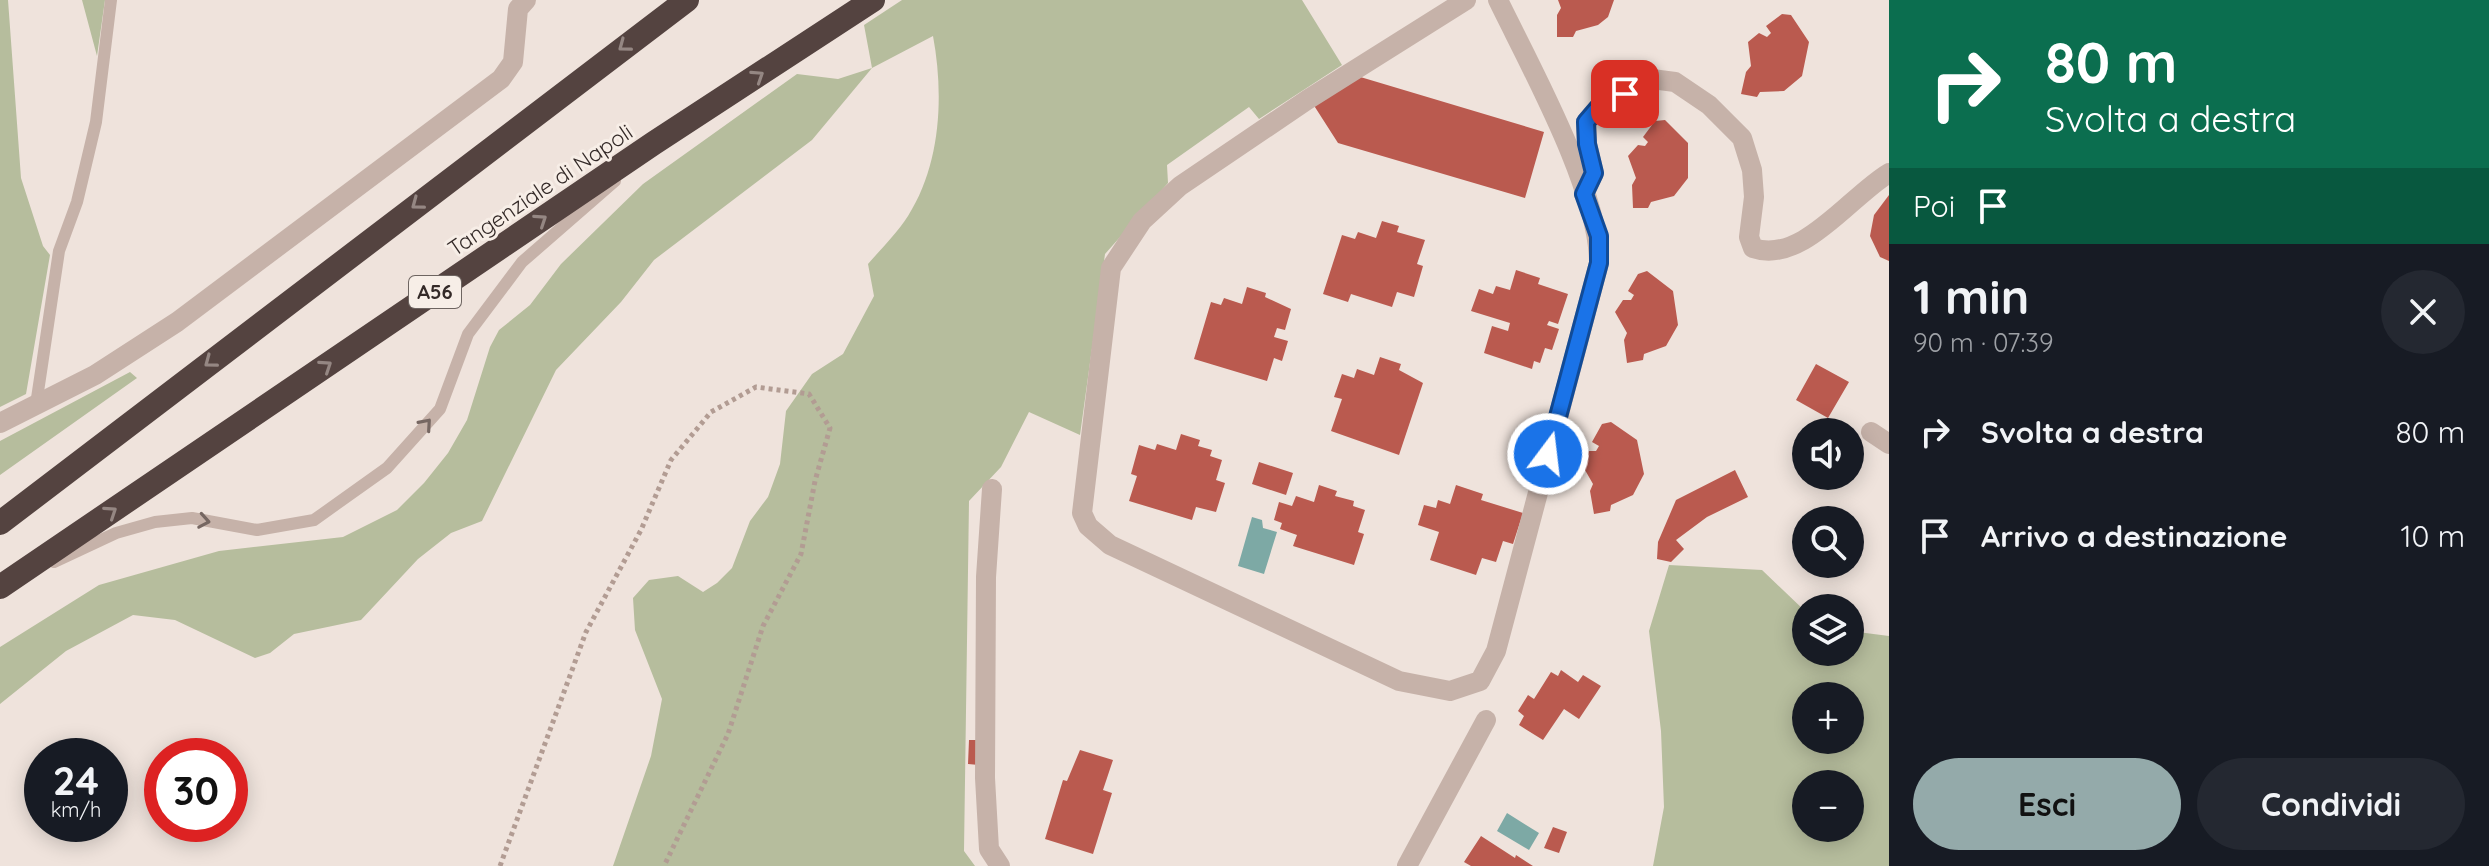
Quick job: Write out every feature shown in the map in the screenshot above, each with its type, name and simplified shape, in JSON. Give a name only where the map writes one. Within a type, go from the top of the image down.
[{"type":"highway","points":[[0,523],[687,0]]},
{"type":"highway","name":"Tangenziale di Napoli","points":[[0,587],[654,143],[873,0]]},
{"type":"street","points":[[1466,0],[1191,178],[1142,221],[1111,268],[1082,513],[1088,526],[1110,545],[1399,681],[1450,691],[1480,681],[1496,651],[1599,263],[1599,236],[1584,194],[1498,0]]},
{"type":"street","points":[[0,423],[95,375],[177,322],[501,79],[513,62],[521,3]]},
{"type":"street","points":[[1584,194],[1594,173],[1587,144],[1586,122],[1598,108],[1652,79],[1675,82],[1709,105],[1742,138],[1753,183],[1749,237],[1753,248],[1765,253],[1786,250],[1831,221],[1889,173]]},
{"type":"street","points":[[1871,432],[1889,444]]},
{"type":"street","points":[[992,489],[986,577],[985,778],[989,849],[1000,866]]},
{"type":"street","points":[[1407,866],[1486,720]]},
{"type":"lane","points":[[36,405],[59,251],[77,202],[96,122],[111,0]]},
{"type":"lane","points":[[0,587],[116,533],[155,522],[192,518],[257,530],[314,520],[387,468],[440,409],[468,334],[522,262],[587,208],[654,143]]},
{"type":"path","points":[[500,866],[586,632],[641,530],[671,460],[711,412],[756,387],[809,394],[830,428],[815,481],[801,554],[763,626],[728,734],[664,866]]},
{"type":"green space","points":[[0,0],[8,0],[21,178],[43,246],[50,255],[26,394],[0,407]]},
{"type":"green space","points":[[82,0],[105,0],[97,56]]},
{"type":"green space","points":[[902,0],[1302,0],[1342,65],[1259,119],[1249,107],[1167,165],[1168,183],[1105,254],[1080,435],[1029,412],[1001,467],[969,501],[964,851],[975,866],[613,866],[651,756],[662,699],[635,630],[633,598],[649,580],[678,576],[703,592],[732,568],[750,521],[768,497],[780,464],[786,411],[812,374],[843,354],[874,296],[868,264],[908,216],[927,174],[939,105],[933,36],[872,68],[864,25]]},
{"type":"green space","points":[[872,68],[812,140],[654,260],[621,302],[556,370],[482,521],[451,533],[418,559],[361,620],[294,634],[270,653],[255,658],[175,620],[133,615],[66,651],[0,704],[0,647],[99,585],[219,551],[343,537],[397,510],[448,453],[467,420],[490,347],[499,330],[530,305],[561,264],[643,184],[797,74],[838,79]]},
{"type":"green space","points":[[130,372],[137,378],[0,475],[0,441]]},
{"type":"green space","points":[[1669,565],[1762,570],[1792,599],[1792,666],[1864,666],[1864,633],[1889,636],[1889,866],[1653,866],[1664,807],[1661,731],[1649,631]]},
{"type":"water","points":[[1252,517],[1262,520],[1263,528],[1277,532],[1264,574],[1238,566]]},
{"type":"water","points":[[1507,813],[1539,833],[1529,850],[1497,831]]},
{"type":"building","points":[[1558,0],[1614,0],[1608,17],[1598,25],[1576,31],[1573,37],[1557,37],[1557,15],[1561,8]]},
{"type":"building","points":[[1782,14],[1791,15],[1809,42],[1802,76],[1784,91],[1760,92],[1757,97],[1741,94],[1746,72],[1751,66],[1748,42],[1759,33],[1767,37],[1771,33],[1766,26]]},
{"type":"building","points":[[1357,76],[1544,132],[1525,198],[1338,143],[1313,104]]},
{"type":"building","points":[[1665,120],[1688,143],[1688,178],[1674,196],[1651,202],[1648,208],[1633,208],[1632,185],[1636,178],[1628,156],[1638,145],[1645,146],[1648,142],[1643,137],[1655,121]]},
{"type":"building","points":[[1889,195],[1889,261],[1880,257],[1870,236],[1874,215]]},
{"type":"building","points":[[1382,221],[1399,226],[1397,232],[1425,240],[1417,264],[1423,266],[1414,297],[1397,292],[1392,307],[1351,294],[1348,302],[1323,294],[1342,235],[1355,239],[1358,232],[1376,238]]},
{"type":"building","points":[[1516,270],[1540,278],[1538,284],[1568,294],[1558,324],[1549,321],[1547,325],[1559,329],[1552,350],[1545,348],[1540,363],[1534,361],[1532,369],[1484,353],[1492,326],[1508,331],[1510,323],[1471,311],[1479,289],[1493,294],[1496,286],[1510,290]]},
{"type":"building","points":[[1647,271],[1673,291],[1678,325],[1666,346],[1644,354],[1643,360],[1627,363],[1624,340],[1627,333],[1615,312],[1623,300],[1631,300],[1634,295],[1628,291],[1638,274]]},
{"type":"building","points":[[1247,287],[1266,293],[1265,297],[1291,309],[1285,330],[1277,328],[1274,337],[1288,341],[1282,361],[1274,358],[1267,381],[1194,359],[1211,302],[1221,305],[1224,298],[1242,304]]},
{"type":"building","points":[[1380,357],[1401,364],[1399,370],[1423,383],[1399,455],[1331,431],[1342,399],[1334,397],[1342,374],[1354,378],[1357,369],[1374,375]]},
{"type":"building","points":[[1816,364],[1849,382],[1828,418],[1796,400]]},
{"type":"building","points":[[1611,422],[1637,440],[1644,474],[1633,495],[1611,505],[1610,511],[1594,514],[1590,491],[1593,484],[1581,463],[1589,451],[1596,451],[1599,446],[1592,442],[1602,424]]},
{"type":"building","points":[[1181,434],[1200,440],[1198,446],[1212,450],[1210,456],[1222,460],[1216,480],[1225,483],[1216,512],[1196,507],[1192,520],[1129,501],[1137,476],[1131,474],[1139,445],[1155,450],[1157,444],[1176,450]]},
{"type":"building","points":[[1259,462],[1293,473],[1286,495],[1252,484]]},
{"type":"building","points":[[1735,470],[1748,497],[1707,517],[1676,540],[1684,549],[1671,562],[1657,559],[1658,542],[1676,500]]},
{"type":"building","points":[[1319,485],[1337,491],[1335,496],[1354,501],[1353,506],[1365,510],[1358,532],[1364,534],[1354,565],[1293,546],[1297,535],[1280,529],[1282,523],[1274,520],[1279,502],[1292,506],[1296,496],[1314,502]]},
{"type":"building","points":[[1456,485],[1483,494],[1481,500],[1523,513],[1513,544],[1503,541],[1496,562],[1482,558],[1476,575],[1430,560],[1439,532],[1418,525],[1424,505],[1436,508],[1438,500],[1450,504]]},
{"type":"building","points":[[1561,670],[1578,682],[1583,675],[1601,686],[1579,719],[1564,709],[1543,740],[1519,725],[1524,716],[1518,711],[1528,695],[1534,699],[1551,672],[1558,676]]},
{"type":"building","points":[[969,740],[981,740],[979,765],[968,764]]},
{"type":"building","points":[[1080,750],[1113,760],[1103,790],[1112,793],[1093,854],[1045,839],[1063,780],[1067,781]]},
{"type":"building","points":[[1553,827],[1567,832],[1559,853],[1544,848]]},
{"type":"building","points":[[1481,836],[1533,866],[1471,866],[1464,862]]},
{"type":"route","points":[[1548,454],[1599,263],[1599,236],[1584,194],[1594,173],[1587,144],[1586,122],[1598,108],[1625,94]]}]
